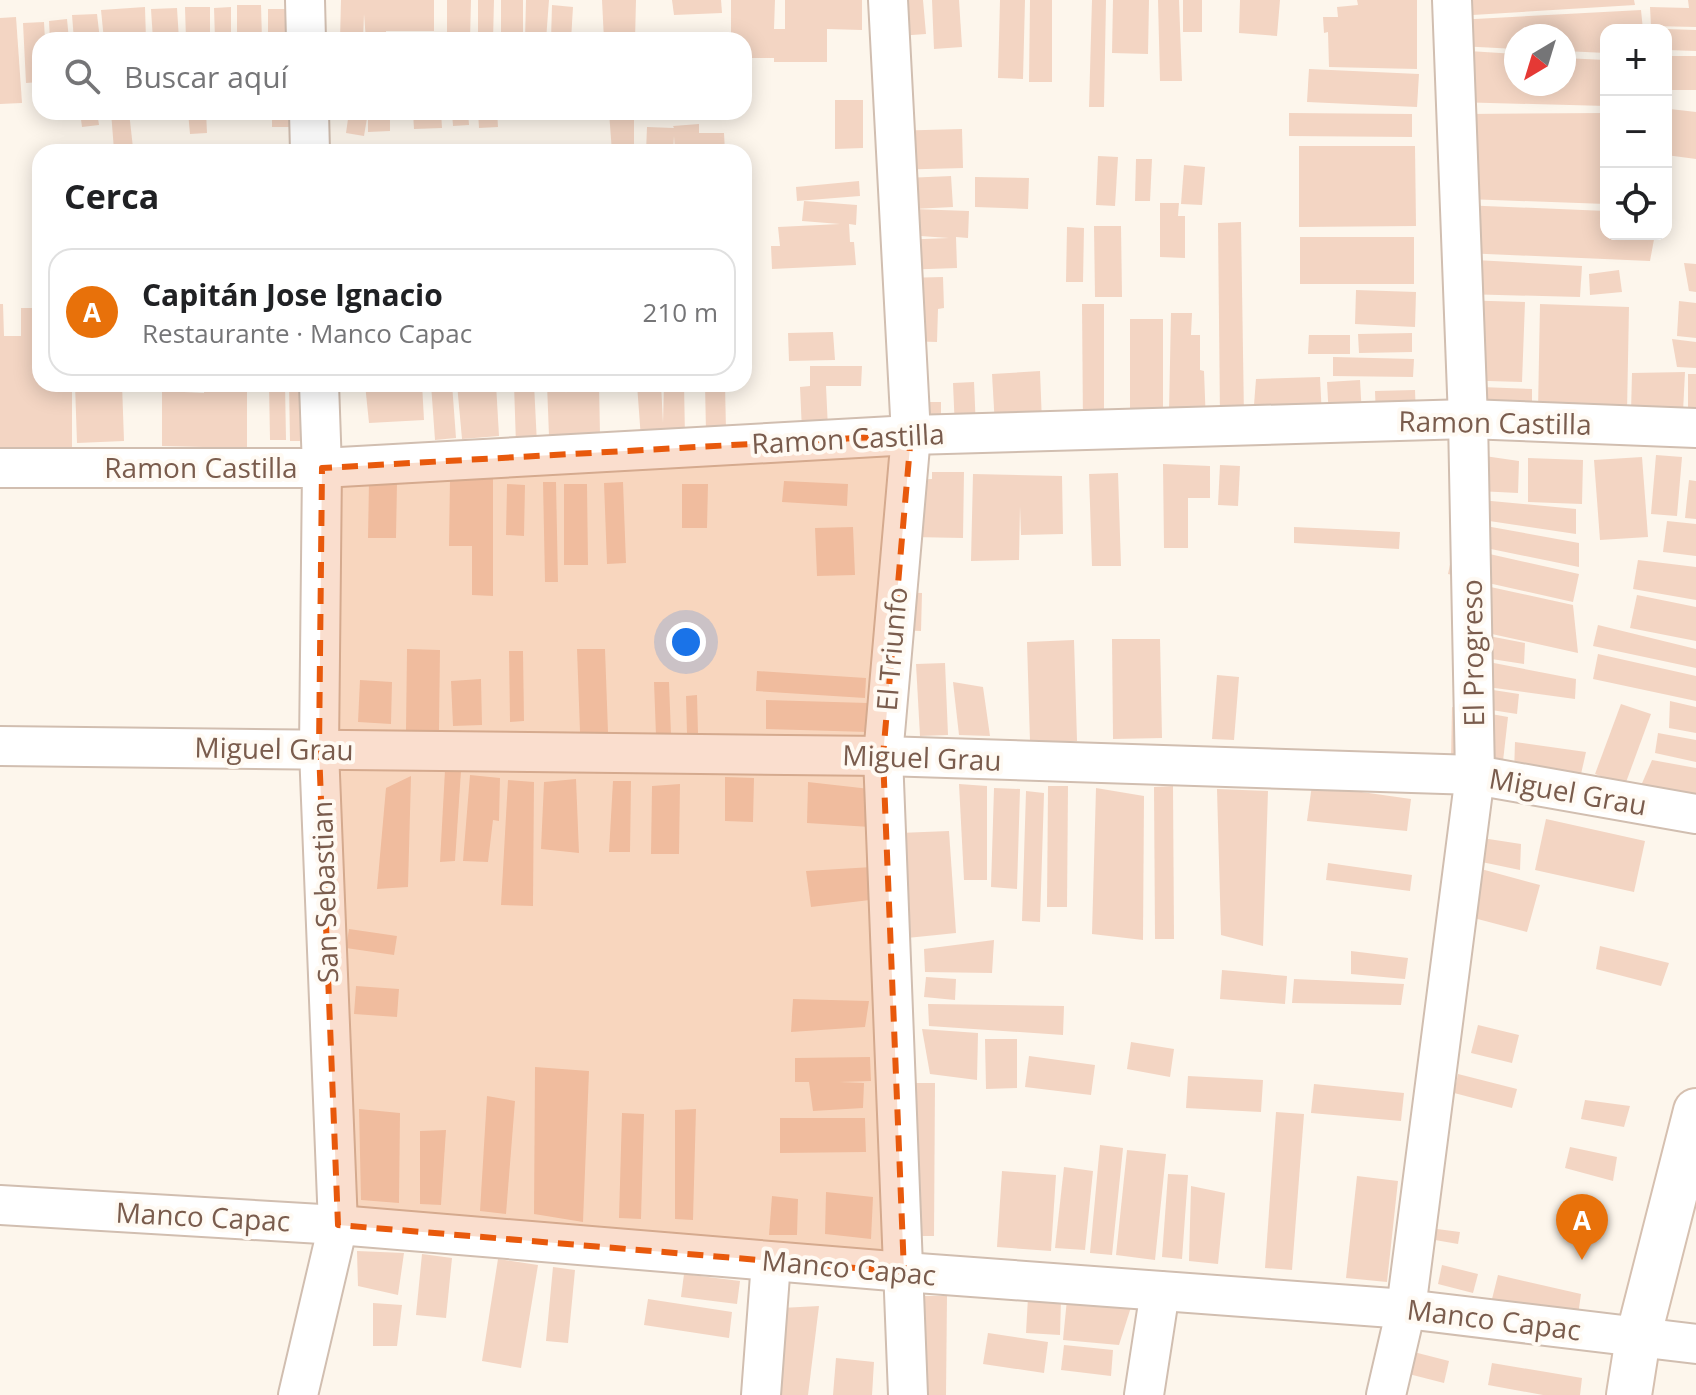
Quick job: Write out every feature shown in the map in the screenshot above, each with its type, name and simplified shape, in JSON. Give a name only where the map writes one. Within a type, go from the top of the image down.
[{"type":"main road","points":[[1629,1395],[1638,1338],[1696,1111]]},
{"type":"street","points":[[305,0],[306,32]]},
{"type":"street","name":"El Triunfo","points":[[888,0],[911,435],[883,756],[908,1395]]},
{"type":"street","name":"El Progreso","points":[[1386,1395],[1406,1309],[1475,775],[1468,419],[1452,0]]},
{"type":"street","points":[[309,120],[310,144]]},
{"type":"street","name":"San Sebastian","points":[[298,1395],[338,1225],[319,750],[322,468],[319,392]]},
{"type":"street","name":"Ramon Castilla","points":[[0,468],[322,468],[911,435],[1468,419],[1696,428]]},
{"type":"street","name":"Miguel Grau","points":[[0,746],[883,756],[1475,775],[1696,814]]},
{"type":"street","name":"Manco Capac","points":[[0,1205],[338,1225],[771,1262],[1406,1309],[1696,1344]]},
{"type":"street","points":[[761,1395],[771,1262]]},
{"type":"street","points":[[1144,1395],[1160,1291]]},
{"type":"highlighted area","points":[[911,435],[883,756],[904,1272],[338,1225],[319,750],[322,468]]},
{"type":"building","points":[[341,0],[434,0],[434,31],[365,32],[364,14],[363,32],[340,32]]},
{"type":"building","points":[[447,0],[471,0],[470,32],[447,32]]},
{"type":"building","points":[[478,0],[494,0],[493,32],[478,32]]},
{"type":"building","points":[[501,0],[523,0],[523,32],[501,32]]},
{"type":"building","points":[[526,0],[549,0],[547,32],[525,32]]},
{"type":"building","points":[[602,0],[636,0],[635,32],[604,32]]},
{"type":"building","points":[[672,0],[721,0],[722,13],[674,15]]},
{"type":"building","points":[[731,0],[775,0],[774,29],[785,29],[785,0],[862,0],[862,30],[827,29],[827,62],[774,62],[774,58],[752,58],[752,32],[731,32]]},
{"type":"building","points":[[894,0],[923,0],[926,34],[898,36]]},
{"type":"building","points":[[932,0],[959,0],[962,47],[934,49]]},
{"type":"building","points":[[1000,0],[1025,0],[1023,79],[998,78]]},
{"type":"building","points":[[1030,0],[1052,0],[1052,82],[1029,82]]},
{"type":"building","points":[[1092,0],[1106,0],[1104,107],[1089,107]]},
{"type":"building","points":[[1113,0],[1149,0],[1148,54],[1112,53]]},
{"type":"building","points":[[1158,0],[1179,0],[1182,81],[1160,81]]},
{"type":"building","points":[[1183,0],[1202,0],[1202,32],[1183,32]]},
{"type":"building","points":[[1240,0],[1280,0],[1277,36],[1239,33]]},
{"type":"building","points":[[1357,0],[1417,0],[1417,69],[1329,67],[1328,32],[1324,33],[1323,17],[1338,17],[1337,7],[1358,5]]},
{"type":"building","points":[[1456,0],[1634,0],[1635,5],[1456,16]]},
{"type":"building","points":[[1688,0],[1696,0],[1696,27],[1651,24],[1650,7],[1689,8]]},
{"type":"building","points":[[237,5],[261,5],[262,32],[237,32]]},
{"type":"building","points":[[552,5],[573,7],[571,32],[551,32]]},
{"type":"building","points":[[145,7],[146,32],[103,32],[101,10]]},
{"type":"building","points":[[185,7],[210,7],[210,32],[186,32]]},
{"type":"building","points":[[231,7],[231,32],[215,32],[214,8]]},
{"type":"building","points":[[177,8],[178,32],[152,32],[151,9]]},
{"type":"building","points":[[268,9],[293,9],[293,32],[268,32]]},
{"type":"building","points":[[1641,10],[1642,24],[1600,24],[1600,53],[1576,52],[1576,24],[1504,24],[1504,48],[1459,46],[1456,20]]},
{"type":"building","points":[[97,14],[99,32],[73,32],[72,15]]},
{"type":"building","points":[[16,17],[22,103],[0,104],[0,18]]},
{"type":"building","points":[[67,19],[68,32],[50,32],[49,21]]},
{"type":"building","points":[[44,22],[45,32],[32,32],[32,83],[26,83],[23,23]]},
{"type":"building","points":[[1672,29],[1696,30],[1696,51],[1672,50]]},
{"type":"building","points":[[1453,50],[1504,53],[1504,96],[1576,96],[1576,59],[1600,60],[1600,106],[1454,102]]},
{"type":"building","points":[[1672,56],[1696,56],[1696,90],[1672,90]]},
{"type":"building","points":[[1309,69],[1419,74],[1417,107],[1307,102]]},
{"type":"building","points":[[835,100],[863,100],[863,148],[835,149]]},
{"type":"building","points":[[1672,109],[1696,112],[1696,159],[1672,156]]},
{"type":"building","points":[[1289,113],[1412,114],[1412,137],[1289,136]]},
{"type":"building","points":[[1600,113],[1600,204],[1466,199],[1466,114]]},
{"type":"building","points":[[81,120],[98,120],[99,125],[82,127]]},
{"type":"building","points":[[112,120],[130,120],[133,144],[114,144]]},
{"type":"building","points":[[189,120],[206,120],[207,133],[190,134]]},
{"type":"building","points":[[272,120],[293,120],[293,127],[272,127]]},
{"type":"building","points":[[348,120],[367,120],[364,136],[346,133]]},
{"type":"building","points":[[368,120],[390,120],[390,131],[368,132]]},
{"type":"building","points":[[413,120],[442,120],[442,128],[414,129]]},
{"type":"building","points":[[453,120],[469,120],[469,125],[453,126]]},
{"type":"building","points":[[478,120],[498,120],[498,127],[479,128]]},
{"type":"building","points":[[610,120],[634,120],[634,144],[611,144]]},
{"type":"building","points":[[699,124],[699,133],[724,133],[725,144],[675,144],[674,136],[674,144],[646,144],[647,127]]},
{"type":"building","points":[[962,129],[963,168],[889,170],[888,131]]},
{"type":"building","points":[[1299,146],[1415,146],[1416,226],[1299,227]]},
{"type":"building","points":[[1098,156],[1118,157],[1115,206],[1096,205]]},
{"type":"building","points":[[1136,159],[1152,159],[1150,201],[1135,201]]},
{"type":"building","points":[[1184,165],[1205,167],[1202,205],[1181,204]]},
{"type":"building","points":[[951,176],[953,207],[913,209],[969,211],[968,238],[956,237],[957,268],[900,270],[899,240],[949,238],[906,235],[905,178]]},
{"type":"building","points":[[975,177],[1029,178],[1028,209],[975,207]]},
{"type":"building","points":[[859,181],[860,196],[797,201],[796,187]]},
{"type":"building","points":[[804,201],[857,205],[856,225],[849,224],[856,265],[772,269],[771,246],[780,246],[778,227],[840,224],[802,221]]},
{"type":"building","points":[[1160,203],[1179,203],[1178,216],[1185,216],[1185,258],[1160,257]]},
{"type":"building","points":[[1461,205],[1600,211],[1600,240],[1654,240],[1650,261],[1464,253]]},
{"type":"building","points":[[1241,222],[1244,417],[1220,419],[1218,223]]},
{"type":"building","points":[[1094,226],[1121,226],[1122,297],[1095,297]]},
{"type":"building","points":[[1067,227],[1084,228],[1083,282],[1066,282]]},
{"type":"building","points":[[1300,237],[1414,237],[1414,284],[1300,284]]},
{"type":"building","points":[[1457,259],[1582,266],[1580,297],[1462,294]]},
{"type":"building","points":[[1684,263],[1696,264],[1696,292],[1689,291]]},
{"type":"building","points":[[1619,270],[1622,292],[1590,295],[1589,274]]},
{"type":"building","points":[[943,277],[944,308],[938,309],[937,342],[903,341],[903,278]]},
{"type":"building","points":[[1356,290],[1416,292],[1415,327],[1355,324]]},
{"type":"building","points":[[1457,300],[1525,302],[1522,382],[1455,380]]},
{"type":"building","points":[[1679,301],[1696,303],[1696,338],[1677,336]]},
{"type":"building","points":[[0,304],[3,304],[4,336],[21,336],[21,308],[32,308],[32,392],[72,392],[72,455],[50,455],[50,447],[0,447]]},
{"type":"building","points":[[1082,304],[1104,304],[1104,427],[1083,427]]},
{"type":"building","points":[[1540,304],[1629,307],[1627,412],[1538,410]]},
{"type":"building","points":[[1171,313],[1192,313],[1191,335],[1200,335],[1206,424],[1169,412]]},
{"type":"building","points":[[1130,319],[1163,319],[1163,420],[1130,420]]},
{"type":"building","points":[[833,332],[835,360],[789,361],[788,333]]},
{"type":"building","points":[[1412,333],[1412,352],[1359,353],[1358,334]]},
{"type":"building","points":[[1309,335],[1350,335],[1350,354],[1308,354]]},
{"type":"building","points":[[1672,339],[1696,342],[1696,368],[1677,367]]},
{"type":"building","points":[[1333,357],[1414,359],[1413,377],[1333,376]]},
{"type":"building","points":[[810,366],[862,366],[861,386],[826,386],[828,429],[802,431],[800,387],[810,386]]},
{"type":"building","points":[[1040,371],[1042,423],[995,426],[992,374]]},
{"type":"building","points":[[1685,372],[1683,412],[1631,413],[1632,373]]},
{"type":"building","points":[[1688,374],[1696,374],[1696,412],[1688,412]]},
{"type":"building","points":[[1320,377],[1322,417],[1253,418],[1256,379]]},
{"type":"building","points":[[1360,380],[1362,416],[1329,418],[1327,382]]},
{"type":"building","points":[[974,382],[976,429],[955,430],[953,383]]},
{"type":"building","points":[[1455,386],[1532,389],[1532,411],[1452,412]]},
{"type":"building","points":[[1415,390],[1416,418],[1376,419],[1375,391]]},
{"type":"building","points":[[75,392],[122,392],[124,441],[77,443]]},
{"type":"building","points":[[162,392],[247,392],[247,454],[203,453],[203,447],[162,446]]},
{"type":"building","points":[[269,392],[285,392],[286,440],[270,440]]},
{"type":"building","points":[[289,392],[316,392],[317,441],[290,441]]},
{"type":"building","points":[[366,392],[422,392],[424,420],[369,423]]},
{"type":"building","points":[[432,392],[453,392],[456,438],[435,440]]},
{"type":"building","points":[[458,392],[496,392],[499,436],[462,439]]},
{"type":"building","points":[[514,392],[534,392],[537,444],[516,445]]},
{"type":"building","points":[[547,392],[599,392],[600,435],[549,436]]},
{"type":"building","points":[[638,392],[661,392],[663,423],[664,392],[684,392],[685,437],[641,439]]},
{"type":"building","points":[[705,392],[725,392],[726,431],[706,432]]},
{"type":"building","points":[[929,402],[941,402],[941,430],[929,430]]},
{"type":"building","points":[[1457,452],[1519,461],[1518,493],[1458,490]]},
{"type":"building","points":[[1656,455],[1682,457],[1677,516],[1651,514]]},
{"type":"building","points":[[1642,457],[1648,537],[1600,540],[1594,460]]},
{"type":"building","points":[[1528,458],[1583,460],[1582,504],[1528,502]]},
{"type":"building","points":[[1163,464],[1210,466],[1210,498],[1188,498],[1188,548],[1164,548]]},
{"type":"building","points":[[1220,465],[1240,466],[1238,506],[1218,505]]},
{"type":"building","points":[[932,472],[964,472],[963,538],[912,537],[909,480],[932,479]]},
{"type":"building","points":[[1118,473],[1121,566],[1092,566],[1089,474]]},
{"type":"building","points":[[973,474],[1062,476],[1063,534],[1021,535],[1020,506],[1019,560],[971,561]]},
{"type":"building","points":[[450,479],[493,479],[493,596],[472,595],[472,546],[449,546]]},
{"type":"building","points":[[1689,480],[1696,481],[1696,519],[1685,518]]},
{"type":"building","points":[[369,481],[397,482],[396,538],[368,538]]},
{"type":"building","points":[[784,481],[848,484],[847,506],[782,502]]},
{"type":"building","points":[[543,482],[556,482],[558,582],[545,582]]},
{"type":"building","points":[[623,482],[626,563],[607,564],[604,483]]},
{"type":"building","points":[[507,484],[525,485],[524,536],[506,535]]},
{"type":"building","points":[[564,484],[587,484],[588,565],[564,565]]},
{"type":"building","points":[[682,484],[708,484],[707,528],[682,528]]},
{"type":"building","points":[[1459,498],[1576,509],[1576,534],[1456,516]]},
{"type":"building","points":[[1458,521],[1579,543],[1579,567],[1457,542]]},
{"type":"building","points":[[1667,521],[1696,524],[1696,556],[1663,552]]},
{"type":"building","points":[[853,527],[855,575],[817,576],[815,528]]},
{"type":"building","points":[[1294,527],[1400,532],[1399,549],[1294,543]]},
{"type":"building","points":[[1454,546],[1579,574],[1573,602],[1448,574]]},
{"type":"building","points":[[1638,560],[1696,567],[1696,600],[1633,589]]},
{"type":"building","points":[[1463,581],[1573,605],[1578,653],[1460,627]]},
{"type":"building","points":[[896,592],[922,593],[921,631],[895,630]]},
{"type":"building","points":[[1637,595],[1696,607],[1696,641],[1630,628]]},
{"type":"building","points":[[1598,625],[1696,649],[1696,668],[1593,646]]},
{"type":"building","points":[[1463,631],[1525,643],[1524,664],[1459,654]]},
{"type":"building","points":[[1112,639],[1160,639],[1162,738],[1113,739]]},
{"type":"building","points":[[1074,640],[1077,741],[1030,742],[1027,642]]},
{"type":"building","points":[[407,649],[440,650],[439,730],[406,730]]},
{"type":"building","points":[[577,649],[605,649],[608,732],[580,732]]},
{"type":"building","points":[[509,651],[523,651],[524,721],[510,722]]},
{"type":"building","points":[[1598,654],[1696,676],[1696,701],[1593,679]]},
{"type":"building","points":[[1463,657],[1576,679],[1575,699],[1458,683]]},
{"type":"building","points":[[945,663],[948,735],[920,736],[916,664]]},
{"type":"building","points":[[757,671],[866,678],[865,698],[756,691]]},
{"type":"building","points":[[1217,675],[1239,677],[1234,740],[1212,739]]},
{"type":"building","points":[[481,679],[482,725],[453,726],[451,681]]},
{"type":"building","points":[[360,680],[392,682],[391,724],[358,722]]},
{"type":"building","points":[[654,682],[669,682],[671,735],[656,736]]},
{"type":"building","points":[[953,682],[983,687],[990,736],[959,735]]},
{"type":"building","points":[[1467,686],[1519,694],[1517,714],[1466,706]]},
{"type":"building","points":[[697,695],[698,733],[687,734],[686,696]]},
{"type":"building","points":[[766,700],[868,703],[868,732],[766,729]]},
{"type":"building","points":[[1670,701],[1696,707],[1696,733],[1669,728]]},
{"type":"building","points":[[1621,704],[1651,714],[1625,785],[1595,774]]},
{"type":"building","points":[[1452,707],[1508,717],[1502,770],[1451,760]]},
{"type":"building","points":[[1658,733],[1696,740],[1696,762],[1655,753]]},
{"type":"building","points":[[1515,742],[1586,752],[1579,783],[1514,773]]},
{"type":"building","points":[[1652,760],[1696,768],[1696,802],[1640,788]]},
{"type":"building","points":[[445,770],[461,771],[455,861],[440,862]]},
{"type":"building","points":[[470,775],[500,778],[499,821],[493,820],[488,862],[463,861]]},
{"type":"building","points":[[411,776],[408,887],[377,889],[386,788]]},
{"type":"building","points":[[725,777],[754,778],[753,822],[725,821]]},
{"type":"building","points":[[576,779],[579,853],[541,849],[544,782]]},
{"type":"building","points":[[508,780],[534,782],[533,906],[501,905]]},
{"type":"building","points":[[613,781],[631,781],[630,852],[609,852]]},
{"type":"building","points":[[808,782],[870,789],[870,827],[807,823]]},
{"type":"building","points":[[680,784],[679,854],[651,854],[652,786]]},
{"type":"building","points":[[959,784],[987,786],[987,880],[964,880]]},
{"type":"building","points":[[1312,785],[1411,799],[1407,831],[1307,821]]},
{"type":"building","points":[[1048,786],[1068,786],[1067,907],[1047,907]]},
{"type":"building","points":[[1173,786],[1174,939],[1155,939],[1154,787]]},
{"type":"building","points":[[994,788],[1020,789],[1017,889],[991,887]]},
{"type":"building","points":[[1096,788],[1144,796],[1143,940],[1092,934]]},
{"type":"building","points":[[1217,789],[1268,791],[1263,946],[1221,935]]},
{"type":"building","points":[[1026,791],[1044,793],[1040,922],[1022,921]]},
{"type":"building","points":[[1546,819],[1645,841],[1634,892],[1535,870]]},
{"type":"building","points":[[949,831],[956,933],[907,938],[899,833]]},
{"type":"building","points":[[1469,836],[1521,844],[1520,870],[1472,860]]},
{"type":"building","points":[[1328,863],[1412,875],[1410,891],[1326,880]]},
{"type":"building","points":[[1470,866],[1540,885],[1527,932],[1470,917]]},
{"type":"building","points":[[872,867],[870,900],[811,907],[806,871]]},
{"type":"building","points":[[349,929],[397,936],[394,955],[346,948]]},
{"type":"building","points":[[994,940],[992,973],[925,972],[924,949]]},
{"type":"building","points":[[1600,946],[1669,963],[1661,986],[1596,969]]},
{"type":"building","points":[[1351,951],[1408,958],[1405,979],[1351,974]]},
{"type":"building","points":[[1222,970],[1287,976],[1285,1004],[1220,999]]},
{"type":"building","points":[[926,977],[956,979],[955,1000],[924,997]]},
{"type":"building","points":[[1294,979],[1404,984],[1401,1005],[1292,1003]]},
{"type":"building","points":[[356,986],[399,989],[397,1017],[354,1014]]},
{"type":"building","points":[[793,999],[869,1001],[865,1027],[791,1032]]},
{"type":"building","points":[[928,1004],[1064,1006],[1063,1035],[929,1026]]},
{"type":"building","points":[[1478,1025],[1519,1035],[1512,1063],[1471,1053]]},
{"type":"building","points":[[922,1029],[978,1033],[977,1080],[930,1074]]},
{"type":"building","points":[[985,1039],[1017,1039],[1017,1088],[986,1089]]},
{"type":"building","points":[[1131,1042],[1174,1049],[1170,1077],[1127,1069]]},
{"type":"building","points":[[1029,1056],[1095,1065],[1091,1095],[1025,1087]]},
{"type":"building","points":[[870,1057],[871,1081],[839,1082],[864,1083],[863,1108],[813,1111],[809,1082],[795,1082],[795,1058]]},
{"type":"building","points":[[535,1067],[589,1071],[583,1222],[534,1214]]},
{"type":"building","points":[[1458,1074],[1517,1089],[1512,1108],[1454,1093]]},
{"type":"building","points":[[1188,1076],[1263,1080],[1261,1112],[1186,1108]]},
{"type":"building","points":[[910,1083],[935,1083],[934,1236],[909,1236]]},
{"type":"building","points":[[1314,1084],[1404,1093],[1401,1121],[1311,1113]]},
{"type":"building","points":[[487,1096],[515,1101],[506,1214],[480,1211]]},
{"type":"building","points":[[1585,1100],[1630,1106],[1624,1127],[1581,1119]]},
{"type":"building","points":[[359,1109],[400,1113],[399,1203],[361,1200]]},
{"type":"building","points":[[696,1109],[693,1220],[675,1219],[675,1110]]},
{"type":"building","points":[[1276,1112],[1304,1114],[1292,1270],[1265,1268]]},
{"type":"building","points":[[622,1113],[644,1114],[641,1219],[619,1218]]},
{"type":"building","points":[[780,1118],[865,1118],[866,1152],[780,1153]]},
{"type":"building","points":[[446,1130],[441,1205],[420,1204],[420,1131]]},
{"type":"building","points":[[1100,1145],[1123,1148],[1112,1255],[1090,1253]]},
{"type":"building","points":[[1570,1147],[1617,1157],[1613,1181],[1565,1168]]},
{"type":"building","points":[[1127,1150],[1166,1154],[1155,1260],[1116,1255]]},
{"type":"building","points":[[1064,1167],[1093,1171],[1085,1250],[1055,1248]]},
{"type":"building","points":[[1002,1171],[1056,1175],[1051,1251],[997,1247]]},
{"type":"building","points":[[1168,1174],[1188,1175],[1182,1259],[1162,1257]]},
{"type":"building","points":[[1357,1176],[1398,1181],[1387,1282],[1346,1278]]},
{"type":"building","points":[[1191,1186],[1225,1193],[1218,1264],[1189,1261]]},
{"type":"building","points":[[826,1192],[873,1197],[871,1239],[825,1234]]},
{"type":"building","points":[[772,1196],[798,1199],[797,1235],[769,1235]]},
{"type":"building","points":[[1437,1229],[1460,1232],[1458,1244],[1435,1240]]},
{"type":"building","points":[[357,1251],[404,1253],[398,1295],[358,1286]]},
{"type":"building","points":[[422,1254],[452,1258],[446,1318],[416,1315]]},
{"type":"building","points":[[498,1259],[538,1265],[521,1368],[482,1361]]},
{"type":"building","points":[[1442,1265],[1478,1274],[1473,1293],[1438,1284]]},
{"type":"building","points":[[553,1267],[575,1270],[568,1343],[546,1341]]},
{"type":"building","points":[[684,1274],[740,1281],[737,1304],[681,1297]]},
{"type":"building","points":[[1498,1275],[1581,1294],[1577,1322],[1492,1299]]},
{"type":"building","points":[[920,1296],[947,1296],[946,1395],[920,1395]]},
{"type":"building","points":[[1028,1297],[1061,1298],[1060,1335],[1026,1333]]},
{"type":"building","points":[[648,1299],[732,1312],[729,1338],[644,1325]]},
{"type":"building","points":[[1067,1299],[1131,1307],[1119,1345],[1063,1340]]},
{"type":"building","points":[[373,1303],[402,1305],[397,1346],[373,1346]]},
{"type":"building","points":[[819,1306],[808,1395],[772,1395],[781,1308]]},
{"type":"building","points":[[988,1333],[1048,1342],[1044,1373],[983,1364]]},
{"type":"building","points":[[1064,1345],[1113,1350],[1111,1376],[1061,1370]]},
{"type":"building","points":[[1402,1349],[1449,1361],[1444,1383],[1397,1371]]},
{"type":"building","points":[[836,1358],[874,1362],[872,1395],[833,1395]]},
{"type":"building","points":[[1492,1363],[1582,1378],[1580,1395],[1543,1395],[1488,1385]]},
{"type":"place","name":"Capitán Jose Ignacio","points":[[1582,1260]]}]
